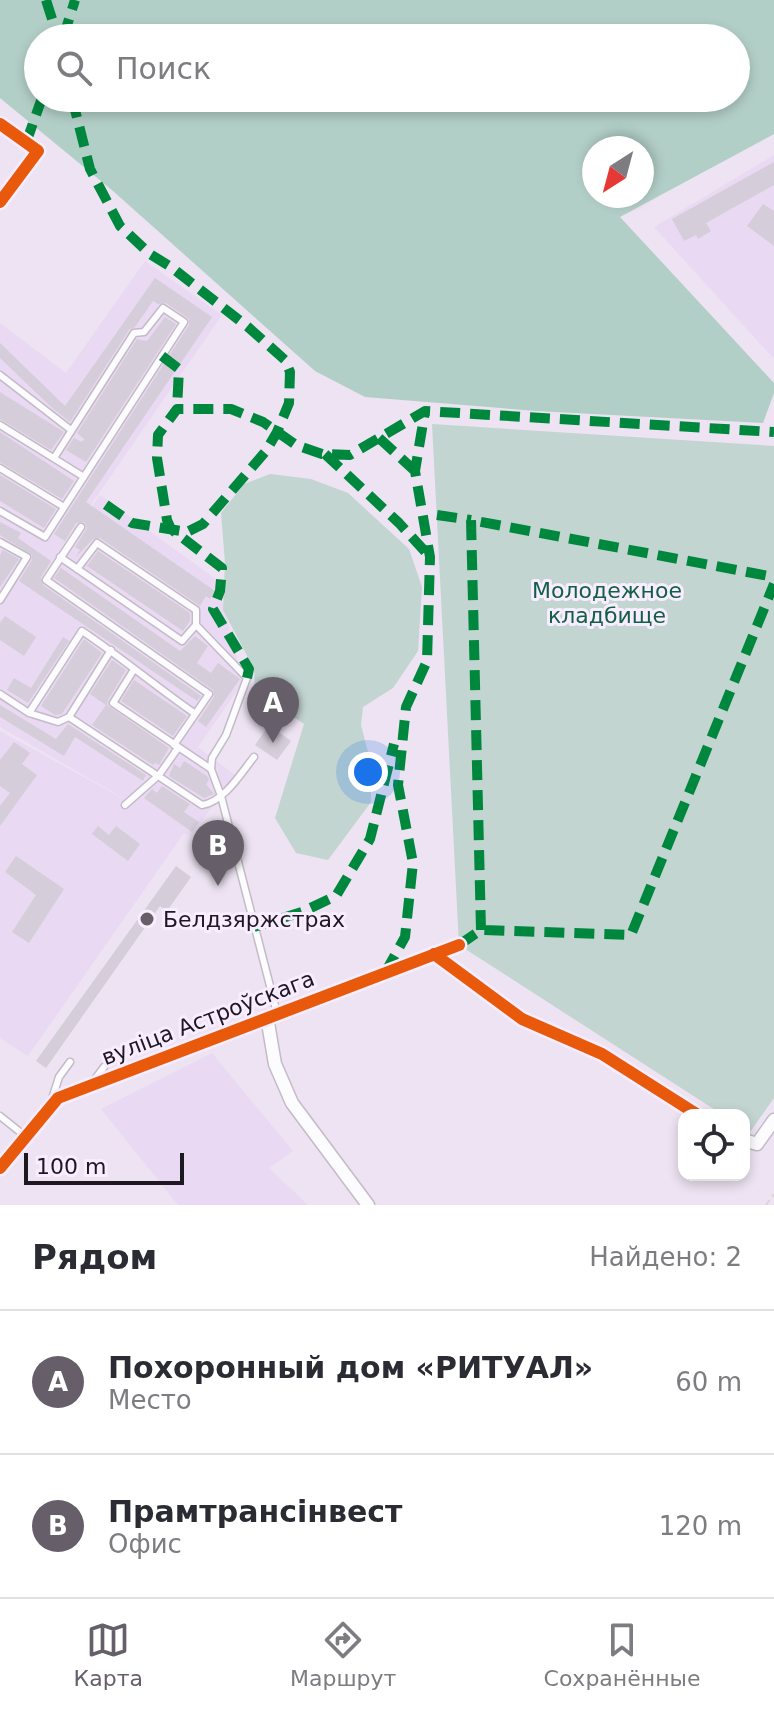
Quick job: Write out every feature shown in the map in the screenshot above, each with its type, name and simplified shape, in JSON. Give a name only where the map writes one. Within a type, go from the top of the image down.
[{"type":"street","points":[[0,124],[38,151],[0,202]]},
{"type":"street","name":"вуліца Астроўскага","points":[[0,1168],[58,1098],[459,945]]},
{"type":"street","points":[[434,954],[522,1019],[602,1054],[689,1109]]},
{"type":"street","points":[[272,1015],[275,1064],[292,1103],[368,1205]]},
{"type":"street","points":[[750,1142],[757,1144],[774,1120]]},
{"type":"lane","points":[[0,511],[45,537],[184,322],[163,308],[144,332],[134,333],[54,458]]},
{"type":"lane","points":[[0,375],[71,430]]},
{"type":"lane","points":[[0,425],[84,477]]},
{"type":"lane","points":[[0,468],[64,507]]},
{"type":"lane","points":[[81,527],[46,580],[209,694],[194,713],[159,775],[125,805]]},
{"type":"lane","points":[[0,542],[27,557],[0,600]]},
{"type":"lane","points":[[60,557],[77,569],[182,641],[196,625],[196,610],[97,543],[77,569]]},
{"type":"lane","points":[[196,625],[247,678],[226,735],[212,758],[211,769],[221,796],[272,1015]]},
{"type":"lane","points":[[29,713],[82,631],[194,713]]},
{"type":"lane","points":[[0,694],[29,713],[58,722],[69,717],[111,650]]},
{"type":"lane","points":[[133,671],[113,703],[211,769]]},
{"type":"lane","points":[[69,717],[202,805],[210,804],[221,796],[254,757]]},
{"type":"lane","points":[[49,1108],[59,1077],[70,1062]]},
{"type":"lane","points":[[92,1083],[104,1067]]},
{"type":"lane","points":[[0,1116],[25,1136]]},
{"type":"path","points":[[766,1205],[774,1194]]},
{"type":"shaded area","points":[[774,155],[774,359],[654,227]]},
{"type":"shaded area","points":[[145,261],[222,315],[30,593],[100,495],[217,580],[243,682],[198,747],[235,775],[191,836],[184,833],[28,1056],[0,1038],[0,731],[146,811],[0,727],[0,323],[66,373]]},
{"type":"shaded area","points":[[212,1053],[293,1151],[269,1168],[308,1205],[178,1205],[101,1109]]},
{"type":"green space","points":[[0,0],[774,0],[774,134],[654,199],[654,136],[582,136],[582,208],[637,208],[620,217],[774,383],[774,393],[763,423],[536,411],[365,397],[315,371],[113,191],[0,98]]},
{"type":"green space","name":"Молодежное кладбище","points":[[432,424],[774,446],[774,1098],[750,1132],[750,1109],[714,1109],[459,945]]},
{"type":"green space","points":[[270,474],[311,479],[348,493],[409,549],[422,587],[418,651],[393,688],[363,707],[361,725],[371,764],[371,802],[328,860],[296,853],[275,818],[304,724],[255,691],[254,669],[223,610],[225,563],[221,513],[244,484]]},
{"type":"building","points":[[774,162],[774,185],[706,223],[711,231],[698,239],[696,235],[684,241],[672,219]]},
{"type":"building","points":[[763,204],[774,211],[774,246],[747,226]]},
{"type":"building","points":[[155,278],[212,317],[86,502],[215,591],[210,599],[206,596],[200,606],[100,538],[93,539],[75,558],[80,550],[75,547],[87,528],[84,522],[76,523],[65,541],[54,534],[189,325],[189,319],[166,303],[153,301],[135,327],[129,330],[70,422],[0,358],[0,343],[65,406]]},
{"type":"building","points":[[165,317],[176,324],[86,462],[66,450],[74,438],[82,442],[84,439],[77,433],[137,339],[147,341]]},
{"type":"building","points":[[0,392],[64,432],[51,450],[0,419]]},
{"type":"building","points":[[0,432],[74,481],[62,499],[0,462]]},
{"type":"building","points":[[0,475],[56,509],[44,528],[0,501]]},
{"type":"building","points":[[0,522],[21,533],[18,538],[51,561],[41,577],[43,585],[201,696],[197,701],[19,581],[32,555],[0,535]]},
{"type":"building","points":[[3,550],[19,559],[0,587],[0,555]]},
{"type":"building","points":[[98,551],[190,613],[190,621],[183,631],[87,566]]},
{"type":"building","points":[[61,568],[180,651],[195,636],[208,646],[197,663],[211,673],[218,663],[240,679],[206,727],[198,721],[214,697],[213,690],[54,578]]},
{"type":"building","points":[[5,616],[36,637],[24,656],[0,640],[0,623]]},
{"type":"building","points":[[63,637],[69,641],[28,703],[7,690],[14,678],[31,688]]},
{"type":"building","points":[[84,639],[102,653],[62,714],[55,715],[41,706]]},
{"type":"building","points":[[112,660],[126,670],[107,705],[169,748],[159,765],[153,765],[92,725],[106,705],[90,694]]},
{"type":"building","points":[[134,680],[187,716],[173,736],[121,701]]},
{"type":"building","points":[[0,705],[56,739],[68,724],[146,775],[143,781],[75,737],[64,756],[0,717]]},
{"type":"building","points":[[269,725],[291,741],[277,760],[255,745]]},
{"type":"building","points":[[14,742],[30,753],[22,764],[37,775],[0,826],[0,806],[10,793],[0,786],[0,760]]},
{"type":"building","points":[[184,761],[207,776],[209,780],[206,784],[214,794],[204,798],[169,776],[174,764],[180,768]]},
{"type":"building","points":[[162,786],[190,804],[184,812],[199,822],[192,832],[144,798],[152,789],[157,793]]},
{"type":"building","points":[[98,826],[109,835],[116,826],[140,844],[128,861],[92,834]]},
{"type":"building","points":[[16,856],[64,889],[29,943],[12,932],[36,895],[5,872]]},
{"type":"building","points":[[176,866],[191,877],[167,911],[160,906],[46,1068],[36,1061]]},
{"type":"marked path","points":[[46,0],[54,24]]},
{"type":"marked path","points":[[67,24],[75,0]]},
{"type":"marked path","points":[[26,143],[37,112]]},
{"type":"marked path","points":[[76,112],[90,169],[120,226],[150,254],[248,327],[285,360],[290,372],[289,403],[277,432],[266,451],[203,524],[187,532],[132,523],[99,500]]},
{"type":"marked path","points":[[162,356],[179,369],[177,409]]},
{"type":"marked path","points":[[247,678],[249,669],[213,609],[220,591],[222,568],[171,529],[167,520],[157,458],[158,435],[177,409],[231,409],[263,422],[296,445],[322,454],[350,455],[425,411],[774,432]]},
{"type":"marked path","points":[[385,973],[405,937],[413,863],[398,785],[406,707],[427,661],[430,557],[415,471],[425,411]]},
{"type":"marked path","points":[[379,438],[415,471]]},
{"type":"marked path","points":[[325,454],[399,523],[430,557]]},
{"type":"marked path","points":[[437,515],[471,520]]},
{"type":"marked path","points":[[481,930],[471,520],[774,577]]},
{"type":"marked path","points":[[459,945],[481,930],[631,935],[774,584]]},
{"type":"marked path","points":[[254,927],[302,912],[336,896],[370,839],[394,744]]},
{"type":"cycle path","points":[[0,124],[38,151],[0,202]]},
{"type":"cycle path","points":[[0,1168],[58,1098],[459,945]]},
{"type":"cycle path","points":[[434,954],[522,1019],[602,1054],[689,1109]]},
{"type":"place","name":"Похоронный дом «РИТУАЛ»","points":[[273,743]]},
{"type":"place","name":"Прамтрансінвест","points":[[218,886]]},
{"type":"place","name":"Белдзяржстрах","points":[[147,919]]}]
